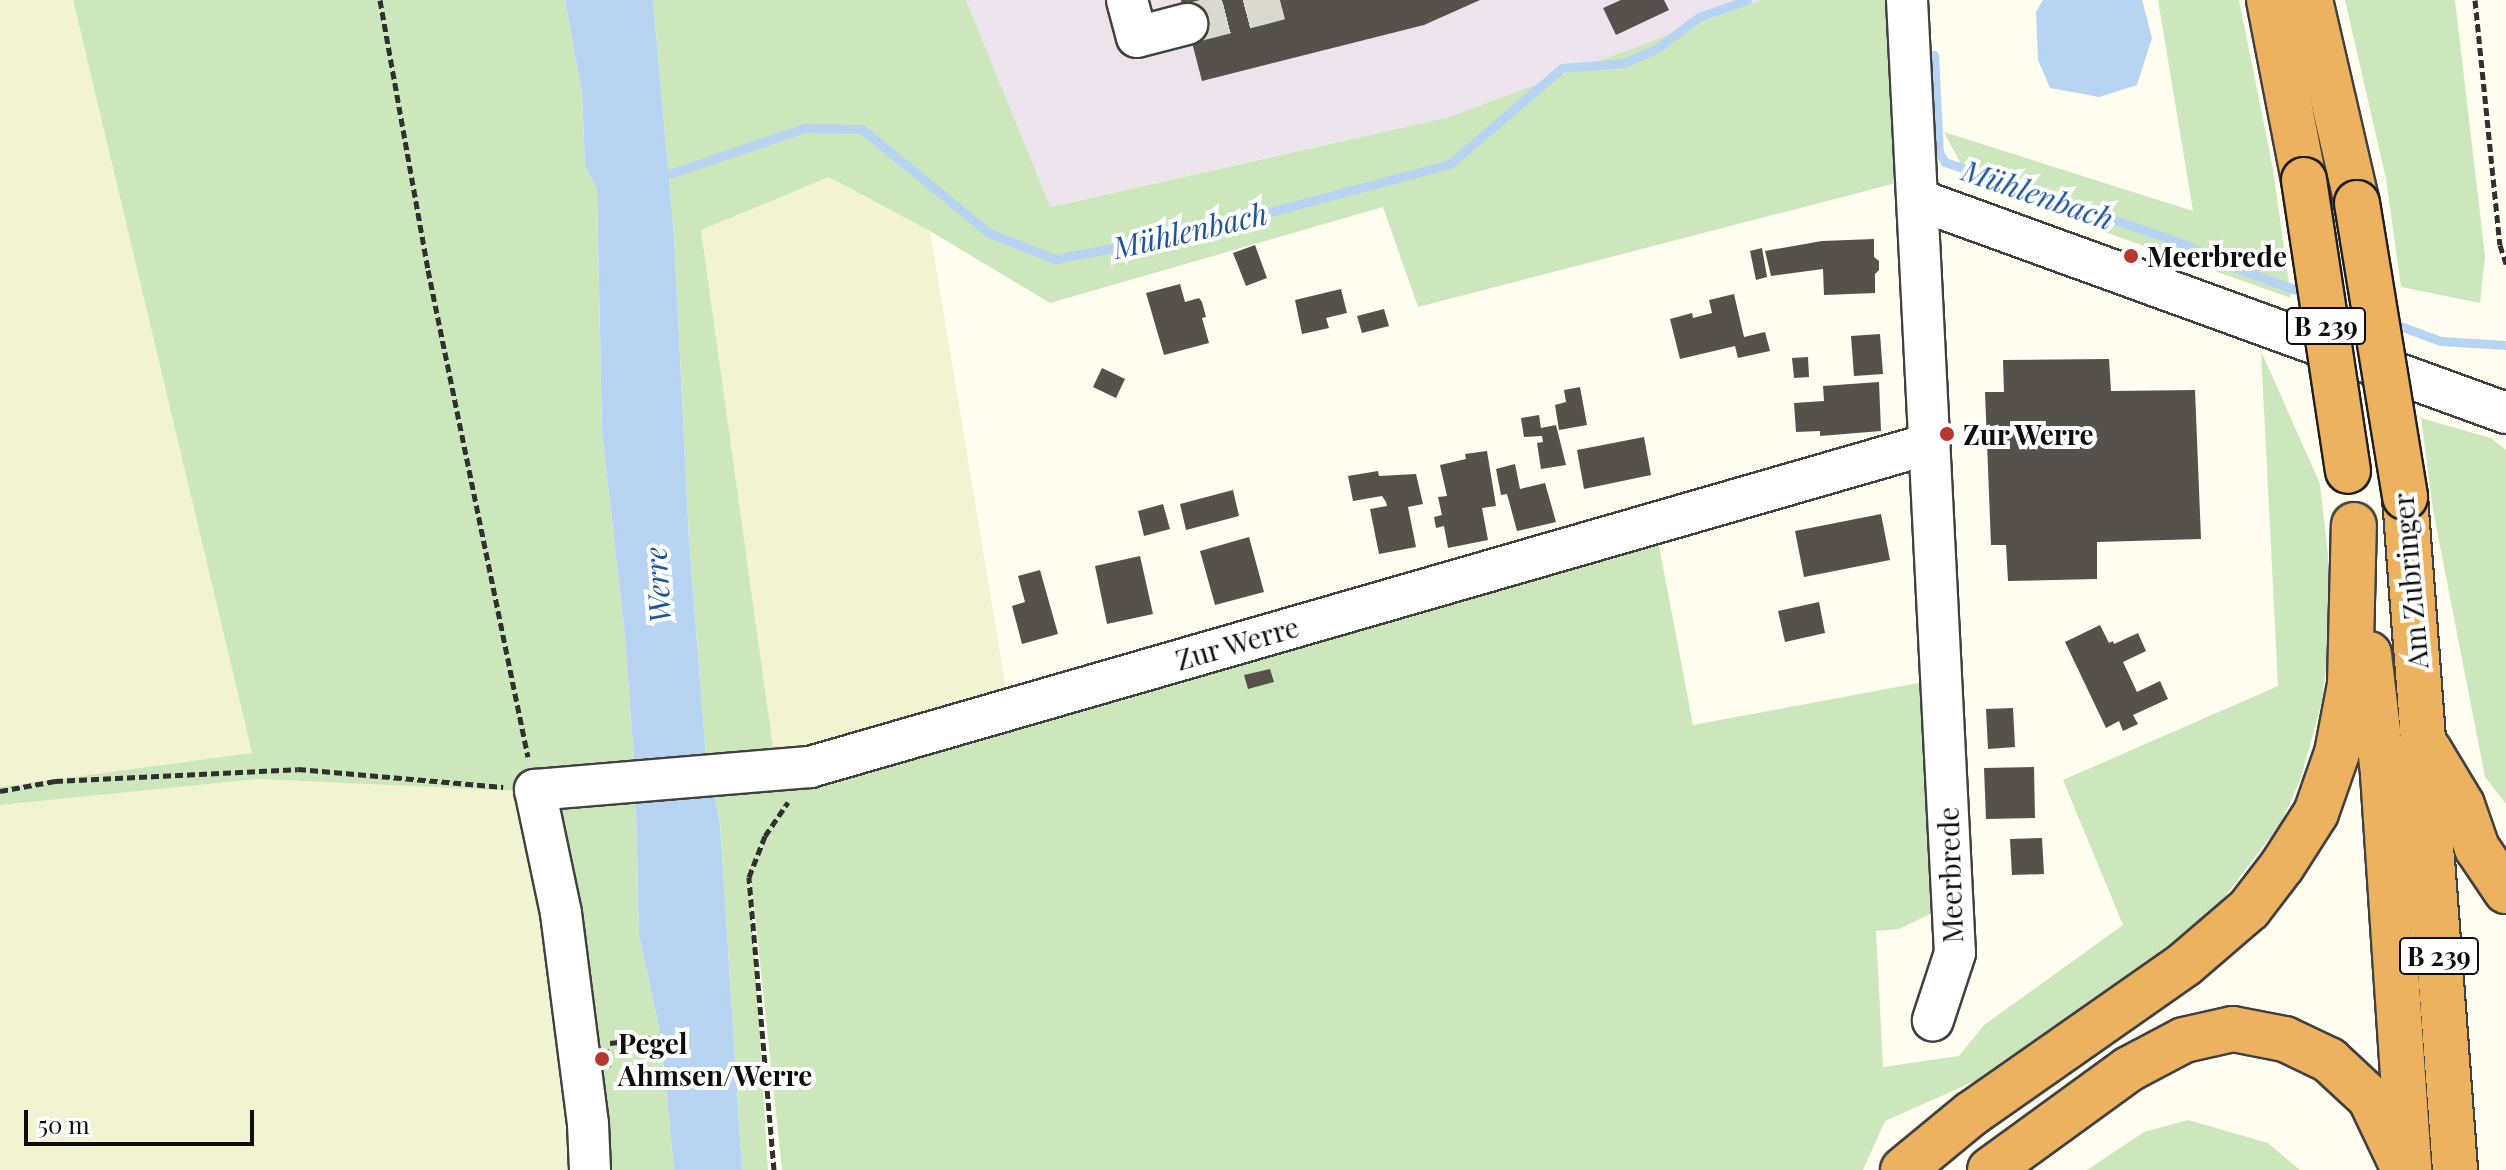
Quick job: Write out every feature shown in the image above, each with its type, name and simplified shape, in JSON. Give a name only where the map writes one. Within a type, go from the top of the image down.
[{"type":"highway","name":"Am Zubringer","points":[[2269,0],[2304,180],[2348,471],[2383,774],[2407,1170]]},
{"type":"highway","name":"Am Zubringer","points":[[2310,0],[2357,203],[2405,497],[2455,1170]]},
{"type":"highway","points":[[1903,1170],[1971,1114],[2185,964],[2249,909],[2282,866],[2316,813],[2337,753],[2350,684],[2354,525]]},
{"type":"highway","points":[[2424,742],[2462,805],[2477,848],[2506,891]]},
{"type":"highway","points":[[1990,1170],[2129,1069],[2184,1040],[2233,1029],[2285,1039],[2329,1060],[2370,1098],[2407,1170]]},
{"type":"street","points":[[1127,0],[1137,37],[1187,24]]},
{"type":"street","name":"Meerbrede","points":[[1907,0],[1955,953],[1933,1020]]},
{"type":"street","points":[[1919,200],[2506,413]]},
{"type":"street","name":"Zur Werre","points":[[552,788],[759,774],[810,767],[1929,444]]},
{"type":"street","points":[[552,788],[561,913],[588,1124],[590,1170]]},
{"type":"path","points":[[0,791],[55,781],[298,769],[552,788],[428,270],[380,0]]},
{"type":"path","points":[[2475,0],[2500,245],[2506,264]]},
{"type":"path","points":[[774,1170],[749,877],[765,836],[810,767]]},
{"type":"path","points":[[615,1042],[661,1037]]},
{"type":"shaded area","points":[[966,0],[1761,0],[1449,117],[1049,207]]},
{"type":"green space","points":[[0,0],[73,0],[252,754],[0,787]]},
{"type":"green space","points":[[73,0],[565,0],[582,93],[585,166],[597,189],[602,431],[624,627],[635,770],[639,935],[661,1037],[674,1170],[573,1170],[565,1075],[522,791],[258,779],[0,805],[0,787],[252,753]]},
{"type":"green space","points":[[653,0],[966,0],[1050,207],[1449,117],[1761,0],[1892,0],[1900,182],[1418,307],[1383,207],[1050,303],[930,231],[829,177],[701,230],[774,755],[1656,530],[1693,725],[1929,681],[1938,910],[1899,929],[1876,931],[1883,1067],[1959,1056],[1984,1025],[2123,925],[2063,780],[2278,686],[2261,351],[2320,484],[2328,555],[2330,633],[2322,701],[2301,778],[2281,823],[2220,903],[2173,942],[1975,1081],[1885,1121],[1863,1170],[782,1170],[749,859],[768,1170],[742,1170],[720,823],[706,757],[689,541],[674,235]]},
{"type":"green space","points":[[2158,0],[2239,0],[2273,169],[2291,298],[1972,185],[1944,132],[2193,211]]},
{"type":"green space","points":[[2345,0],[2455,0],[2485,256],[2480,303],[2401,287],[2386,179]]},
{"type":"green space","points":[[829,177],[930,231],[1007,696],[774,756],[701,230]]},
{"type":"green space","points":[[2421,418],[2491,438],[2506,450],[2506,804],[2485,777],[2433,510]]},
{"type":"green space","points":[[258,779],[523,790],[565,1075],[573,1170],[0,1170],[0,805]]},
{"type":"green space","points":[[2188,1120],[2268,1143],[2300,1170],[2087,1170],[2144,1132]]},
{"type":"water","name":"Werre","points":[[565,0],[653,0],[674,235],[689,541],[706,757],[720,823],[742,1170],[674,1170],[661,1037],[639,935],[635,770],[624,627],[602,431],[597,189],[585,166],[582,93]]},
{"type":"water","points":[[2043,0],[2142,0],[2152,38],[2137,85],[2099,97],[2050,88],[2038,60],[2036,12]]},
{"type":"building","points":[[1181,0],[1480,0],[1424,25],[1202,81]]},
{"type":"building","points":[[1621,0],[1664,0],[1669,10],[1616,35],[1603,8]]},
{"type":"building","points":[[1874,239],[1874,257],[1879,261],[1875,293],[1824,295],[1823,269],[1771,276],[1765,251],[1822,241]]},
{"type":"building","points":[[1255,245],[1267,278],[1246,286],[1233,253]]},
{"type":"building","points":[[1762,248],[1767,277],[1756,280],[1750,251]]},
{"type":"building","points":[[1180,284],[1185,302],[1199,298],[1202,302],[1206,317],[1202,318],[1209,343],[1164,355],[1146,293]]},
{"type":"building","points":[[1341,289],[1347,313],[1326,318],[1329,328],[1302,334],[1295,300]]},
{"type":"building","points":[[1734,294],[1744,337],[1765,332],[1770,351],[1738,358],[1735,346],[1680,359],[1670,319],[1692,313],[1693,318],[1712,313],[1709,300]]},
{"type":"building","points":[[1384,309],[1389,326],[1362,333],[1357,316]]},
{"type":"building","points":[[1880,334],[1883,374],[1854,376],[1851,336]]},
{"type":"building","points":[[1808,357],[1809,377],[1794,378],[1792,358]]},
{"type":"building","points":[[2109,359],[2111,391],[2195,390],[2201,539],[2097,542],[2097,579],[2008,581],[2006,545],[1991,545],[1985,392],[2004,392],[2003,360]]},
{"type":"building","points":[[1102,368],[1125,379],[1116,398],[1093,387]]},
{"type":"building","points":[[1879,382],[1881,431],[1820,436],[1820,431],[1796,432],[1794,403],[1824,401],[1823,386]]},
{"type":"building","points":[[1580,387],[1587,425],[1559,430],[1555,405],[1566,402],[1564,390]]},
{"type":"building","points":[[1539,415],[1541,428],[1556,425],[1566,465],[1541,469],[1537,443],[1543,442],[1542,436],[1524,437],[1521,418]]},
{"type":"building","points":[[1644,437],[1651,475],[1584,489],[1577,450]]},
{"type":"building","points":[[1487,451],[1496,506],[1482,508],[1488,540],[1448,548],[1444,526],[1436,528],[1434,517],[1442,515],[1438,497],[1447,496],[1440,465],[1466,459],[1465,454]]},
{"type":"building","points":[[1515,464],[1520,489],[1545,483],[1556,522],[1517,531],[1507,494],[1501,495],[1496,469]]},
{"type":"building","points":[[1378,471],[1379,476],[1416,474],[1423,504],[1408,507],[1416,547],[1379,554],[1370,509],[1387,506],[1386,502],[1382,496],[1353,501],[1348,476]]},
{"type":"building","points":[[1233,490],[1239,516],[1186,530],[1180,504]]},
{"type":"building","points":[[1163,504],[1170,529],[1144,536],[1138,511]]},
{"type":"building","points":[[1881,514],[1890,560],[1804,577],[1795,531]]},
{"type":"building","points":[[1249,537],[1264,592],[1215,605],[1200,551]]},
{"type":"building","points":[[1140,556],[1153,614],[1107,624],[1095,566]]},
{"type":"building","points":[[1040,570],[1058,634],[1022,644],[1012,606],[1025,602],[1018,576]]},
{"type":"building","points":[[1819,602],[1825,633],[1785,642],[1778,611]]},
{"type":"building","points":[[2100,625],[2109,643],[2113,641],[2114,644],[2138,633],[2146,651],[2123,662],[2137,692],[2160,681],[2168,699],[2133,715],[2138,724],[2123,731],[2119,721],[2106,728],[2065,642]]},
{"type":"building","points":[[1270,669],[1274,682],[1248,689],[1244,675]]},
{"type":"building","points":[[2013,708],[2015,747],[1988,749],[1986,709]]},
{"type":"building","points":[[2034,767],[2035,818],[1986,819],[1984,768]]},
{"type":"building","points":[[2042,838],[2044,874],[2012,875],[2010,839]]},
{"type":"building","name":"Pegel Ahmsen/Werre","points":[[609,1049],[611,1067],[595,1068],[594,1051]]},
{"type":"waterway","name":"Mühlenbach","points":[[660,177],[805,128],[862,129],[989,233],[1055,259],[1187,234],[1450,164],[1562,68],[1624,63],[1656,49],[1699,17],[1747,0]]},
{"type":"waterway","name":"Mühlenbach","points":[[1934,55],[1939,153],[1945,162],[2185,244],[2233,267],[2307,294]]},
{"type":"waterway","name":"Mühlenbach","points":[[2389,322],[2441,341],[2506,345]]},
{"type":"tunnel","points":[[1187,24],[1280,0]]},
{"type":"place","name":"Meerbrede","points":[[2131,256]]},
{"type":"place","name":"Zur Werre","points":[[1947,434]]},
{"type":"place","name":"Pegel Ahmsen/Werre","points":[[602,1059]]}]
